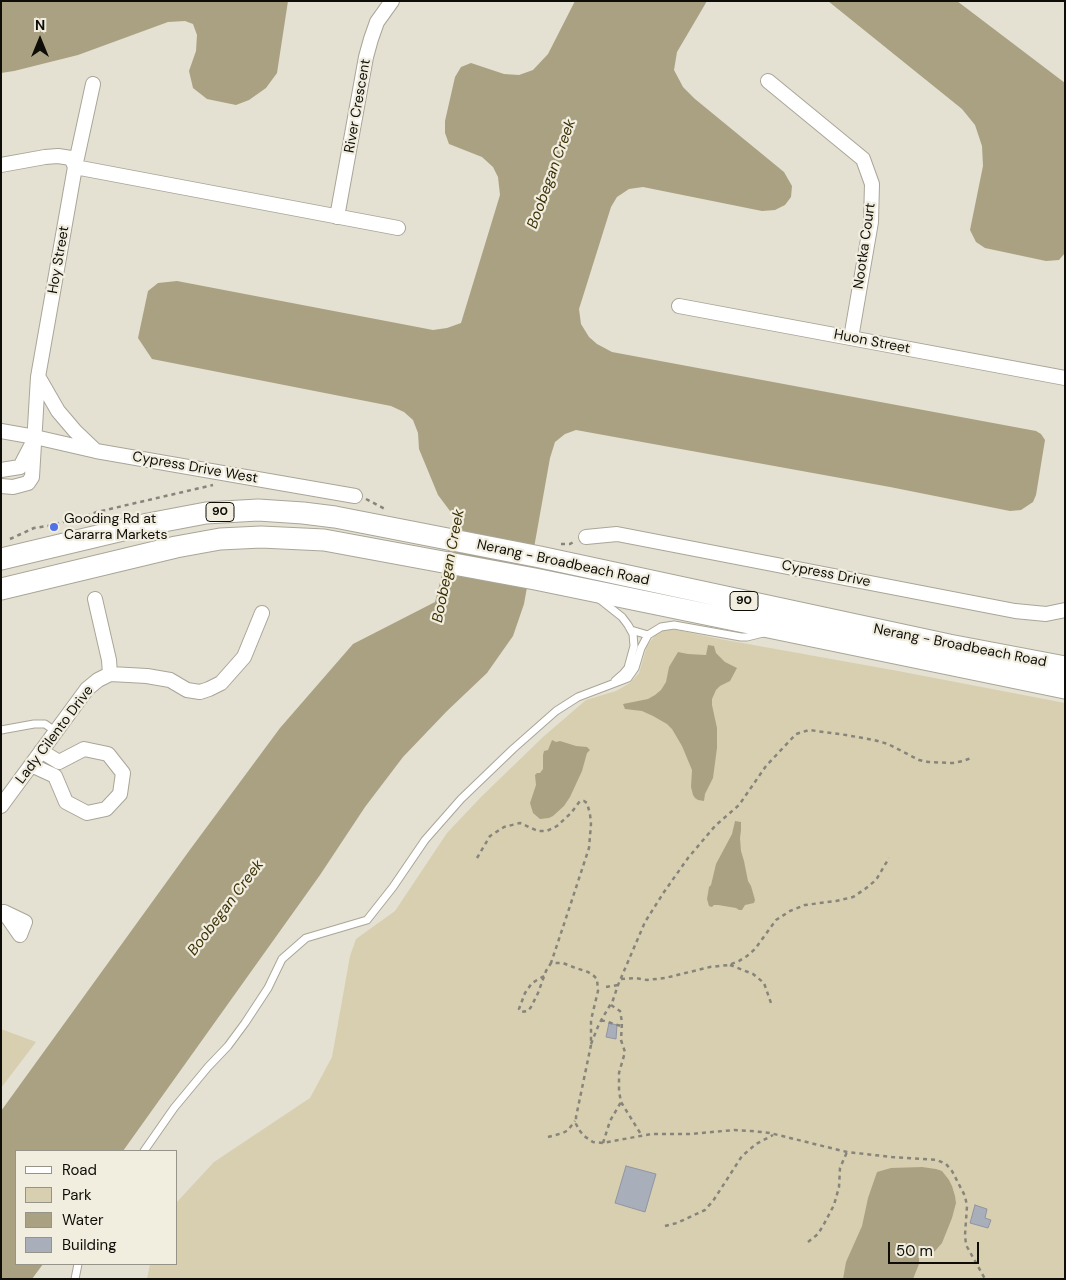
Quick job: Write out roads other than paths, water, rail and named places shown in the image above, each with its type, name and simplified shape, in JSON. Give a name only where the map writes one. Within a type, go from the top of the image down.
[{"type":"main road","name":"Nerang - Broadbeach Road","points":[[3,550],[206,513],[281,511],[311,514],[442,538],[547,551],[949,644],[1065,667]]},
{"type":"main road","name":"Nerang - Broadbeach Road","points":[[1,589],[176,547],[220,539],[287,537],[324,540],[536,579],[1065,688]]},
{"type":"street","name":"River Crescent","points":[[338,217],[371,39],[377,22],[392,1]]},
{"type":"street","name":"Nootka Court","points":[[768,81],[863,159],[872,184],[871,222],[851,338]]},
{"type":"street","name":"Hoy Street","points":[[1,486],[13,487],[28,483],[32,477],[38,377],[75,167],[93,84]]},
{"type":"street","points":[[1,165],[45,156],[71,158],[75,167],[398,228]]},
{"type":"street","name":"Huon Street","points":[[679,306],[1065,378]]},
{"type":"street","points":[[38,377],[58,411],[96,452]]},
{"type":"street","name":"Cypress Drive West","points":[[1,431],[96,452],[355,496]]},
{"type":"street","name":"Hoy Street","points":[[1,470],[20,467],[35,437]]},
{"type":"street","name":"Cypress Drive","points":[[586,537],[617,534],[1015,611],[1046,614],[1065,610]]},
{"type":"street","points":[[95,599],[109,660],[110,674],[147,676],[170,680],[187,690],[200,692],[221,683],[244,656],[262,613]]},
{"type":"street","name":"Lady Cilento Drive","points":[[1,806],[87,689],[98,680],[110,674]]},
{"type":"street","points":[[31,765],[55,776],[66,802],[87,813],[106,809],[120,794],[123,773],[108,754],[84,749],[59,762],[41,751]]},
{"type":"lane","points":[[589,590],[622,617],[631,630],[634,640],[630,662],[624,674],[613,683]]},
{"type":"lane","points":[[145,1150],[174,1108],[228,1046],[245,1023],[268,988],[282,959],[306,938],[367,920],[393,887],[425,840],[468,793],[513,749],[556,711],[578,697],[625,680],[632,673],[648,635],[661,627],[674,625],[747,637],[780,629]]},
{"type":"lane","points":[[631,630],[648,635]]},
{"type":"lane","points":[[1,730],[45,724],[55,731]]},
{"type":"lane","points":[[76,1279],[78,1265]]},
{"type":"water","points":[[1,1],[288,1],[277,73],[266,88],[249,100],[236,105],[207,99],[193,88],[189,71],[196,51],[197,35],[193,24],[185,21],[168,22],[78,55],[1,73]]},
{"type":"water","name":"Boobegan Creek","points":[[575,1],[707,1],[677,52],[674,70],[683,87],[695,99],[784,172],[792,186],[791,197],[785,205],[775,210],[762,211],[643,187],[629,189],[617,197],[611,207],[579,309],[581,324],[589,337],[612,352],[1036,431],[1045,440],[1036,495],[1033,502],[1021,510],[1010,511],[890,487],[576,430],[565,434],[555,442],[550,458],[524,604],[513,636],[487,673],[403,757],[365,807],[320,875],[124,1150],[15,1150],[15,1265],[42,1265],[32,1279],[1,1279],[1,1111],[280,728],[353,644],[435,602],[456,519],[438,495],[419,449],[418,433],[413,420],[404,412],[391,406],[152,359],[138,338],[148,291],[158,283],[177,281],[433,330],[461,323],[500,195],[498,177],[493,167],[482,157],[449,144],[445,133],[445,121],[455,77],[461,67],[471,63],[504,74],[519,75],[533,70],[548,54]]},
{"type":"water","points":[[828,1],[957,1],[1065,83],[1065,253],[1059,260],[1046,261],[985,248],[976,242],[970,230],[983,166],[982,146],[975,125],[962,109]]},
{"type":"water","points":[[708,645],[714,646],[716,653],[725,662],[737,668],[730,681],[716,690],[712,699],[717,728],[717,748],[713,778],[705,794],[704,801],[698,800],[693,795],[691,787],[692,770],[682,746],[672,729],[667,724],[642,711],[625,709],[623,704],[648,699],[661,690],[666,682],[669,667],[678,652],[706,655]]},
{"type":"water","points":[[552,740],[587,747],[590,750],[587,753],[582,771],[570,797],[564,806],[553,816],[540,819],[533,813],[530,803],[536,785],[535,775],[543,769],[544,751],[548,750]]},
{"type":"water","points":[[735,821],[741,822],[741,851],[748,881],[755,900],[754,903],[745,905],[742,910],[718,905],[712,907],[709,906],[707,899],[716,864],[732,834]]},
{"type":"water","points":[[922,1167],[942,1171],[949,1180],[955,1196],[956,1203],[952,1218],[942,1243],[929,1255],[919,1257],[919,1264],[913,1279],[843,1279],[846,1262],[862,1226],[868,1198],[877,1172],[891,1168]]},
{"type":"place","name":"Gooding Rd at Cararra Markets","points":[[54,527]]}]
